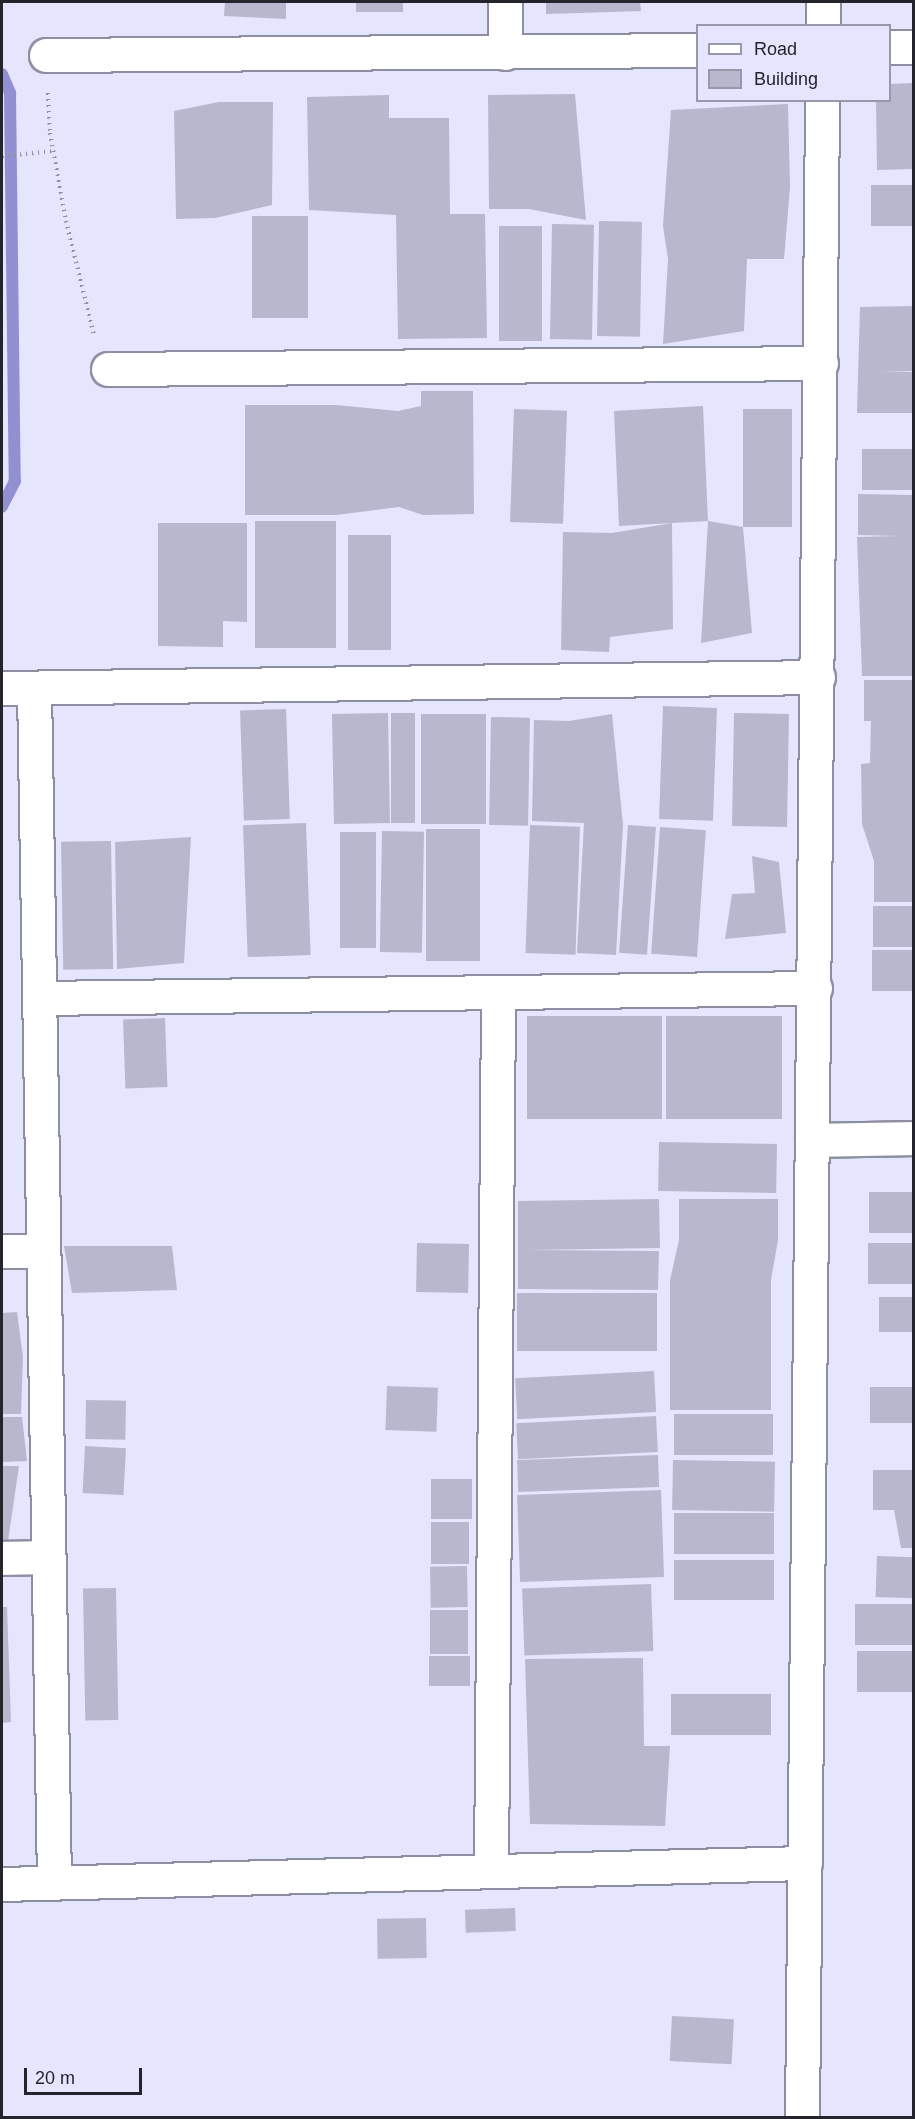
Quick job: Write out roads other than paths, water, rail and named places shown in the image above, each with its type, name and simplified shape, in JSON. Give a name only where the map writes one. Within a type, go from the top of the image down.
[{"type":"street","points":[[504,53],[505,2]]},
{"type":"street","points":[[823,2],[823,24]]},
{"type":"street","points":[[891,47],[914,47]]},
{"type":"street","points":[[46,55],[696,50]]},
{"type":"street","points":[[802,2118],[822,102]]},
{"type":"street","points":[[108,369],[821,363]]},
{"type":"street","points":[[2,688],[818,677]]},
{"type":"street","points":[[34,688],[54,1882]]},
{"type":"street","points":[[39,998],[814,988]]},
{"type":"street","points":[[491,1871],[498,992]]},
{"type":"street","points":[[812,1140],[914,1138]]},
{"type":"street","points":[[2,1251],[43,1251]]},
{"type":"street","points":[[2,1558],[48,1557]]},
{"type":"street","points":[[2,1884],[805,1863]]},
{"type":"waterway","points":[[2,74],[10,93],[15,481],[2,507]]}]
